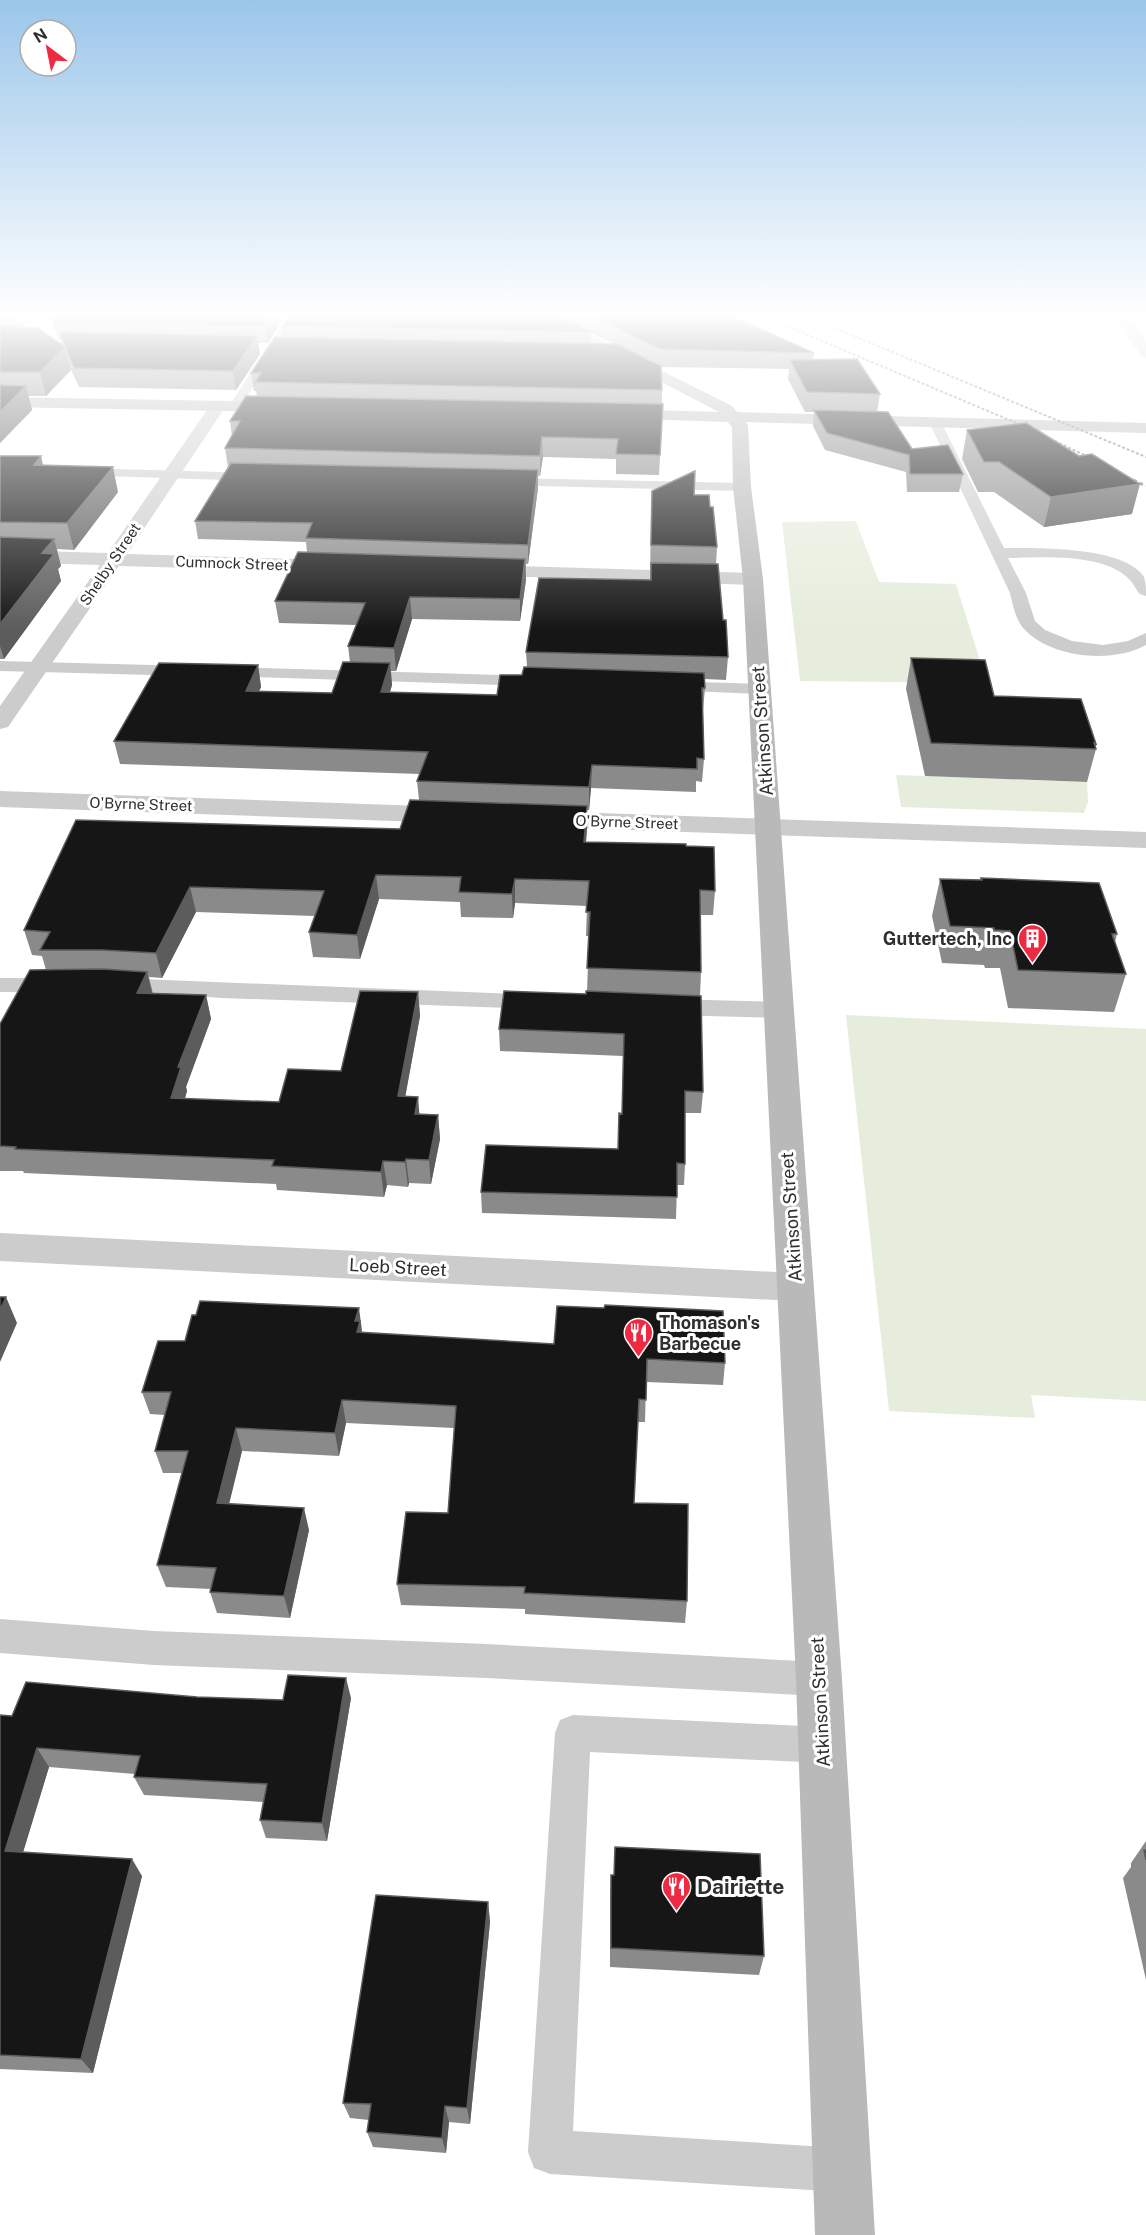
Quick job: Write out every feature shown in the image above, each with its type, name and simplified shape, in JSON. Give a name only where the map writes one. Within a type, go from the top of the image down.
[{"type":"street","name":"Shelby Street","points":[[0,722],[172,475],[214,421]]},
{"type":"street","name":"Atkinson Street","points":[[737,421],[740,426],[742,487],[753,579],[823,1744],[845,2235]]},
{"type":"street","points":[[907,421],[1146,428]]},
{"type":"street","name":"Cumnock Street","points":[[0,556],[357,567]]},
{"type":"street","points":[[464,570],[753,579]]},
{"type":"street","name":"O'Byrne Street","points":[[0,799],[474,816]]},
{"type":"street","name":"O'Byrne Street","points":[[521,818],[1146,840]]},
{"type":"street","name":"Loeb Street","points":[[0,1247],[795,1287]]},
{"type":"lane","points":[[935,422],[1018,593],[1028,623],[1044,638],[1071,648],[1108,649],[1140,643],[1146,638]]},
{"type":"lane","points":[[69,471],[266,477]]},
{"type":"lane","points":[[491,482],[742,487]]},
{"type":"lane","points":[[998,553],[1059,554],[1102,559],[1134,575],[1146,591]]},
{"type":"lane","points":[[0,666],[553,682]]},
{"type":"lane","points":[[658,685],[760,689]]},
{"type":"lane","points":[[0,985],[87,985],[556,1003]]},
{"type":"lane","points":[[648,1006],[778,1010]]},
{"type":"lane","points":[[0,1636],[154,1648],[486,1661],[819,1679]]},
{"type":"lane","points":[[823,1744],[573,1733],[550,2152],[842,2170]]},
{"type":"green space","points":[[856,521],[879,582],[956,584],[987,683],[800,681],[782,522]]},
{"type":"green space","points":[[896,775],[1087,782],[1088,802],[1084,813],[901,807]]},
{"type":"green space","points":[[846,1015],[1146,1029],[1146,1401],[1031,1395],[1035,1418],[889,1411]]},
{"type":"building","points":[[240,421],[662,421],[660,455],[616,454],[618,439],[542,437],[540,456],[225,448]]},
{"type":"building","points":[[820,421],[894,421],[912,449],[948,445],[963,474],[910,474],[909,455],[827,433]]},
{"type":"building","points":[[1026,423],[1079,456],[1092,454],[1140,484],[1051,497],[999,462],[984,462],[967,430]]},
{"type":"building","points":[[0,456],[41,456],[34,465],[113,467],[67,523],[0,522]]},
{"type":"building","points":[[231,463],[538,470],[528,545],[306,538],[312,523],[195,521]]},
{"type":"building","points":[[695,471],[694,495],[709,495],[710,507],[713,507],[717,547],[651,545],[652,491]]},
{"type":"building","points":[[0,537],[54,539],[42,553],[54,554],[0,624]]},
{"type":"building","points":[[298,552],[525,559],[520,599],[410,597],[394,648],[348,646],[365,603],[275,601]]},
{"type":"building","points":[[651,563],[718,564],[723,620],[726,620],[728,657],[526,652],[539,578],[651,580]]},
{"type":"building","points":[[911,658],[985,660],[994,696],[1081,699],[1096,749],[931,743]]},
{"type":"building","points":[[343,662],[390,663],[381,692],[497,695],[500,675],[522,675],[524,667],[704,673],[705,688],[702,688],[704,759],[697,758],[697,769],[592,765],[589,787],[417,781],[428,752],[114,741],[159,663],[258,665],[246,691],[332,693]]},
{"type":"building","points":[[410,800],[587,806],[584,842],[686,844],[686,846],[714,847],[715,891],[700,890],[701,972],[587,968],[590,912],[586,912],[589,881],[515,879],[512,894],[459,892],[461,877],[376,875],[357,935],[309,932],[324,891],[190,887],[156,953],[40,950],[50,932],[24,930],[76,820],[400,829]]},
{"type":"building","points":[[981,878],[1099,883],[1117,934],[1112,934],[1126,974],[1018,970],[1010,931],[950,926],[940,879],[982,880]]},
{"type":"building","points":[[102,969],[147,972],[137,993],[206,995],[178,1067],[181,1067],[171,1098],[279,1102],[288,1069],[341,1071],[360,991],[418,992],[398,1096],[418,1097],[415,1114],[438,1115],[429,1160],[383,1161],[381,1172],[272,1166],[274,1160],[15,1149],[16,1147],[0,1146],[0,1024],[30,970]]},
{"type":"building","points":[[504,991],[586,994],[586,991],[701,996],[703,1092],[685,1091],[685,1164],[677,1163],[677,1197],[481,1192],[486,1145],[618,1149],[619,1113],[622,1114],[624,1034],[499,1029]]},
{"type":"building","points":[[0,1297],[6,1297],[0,1310]]},
{"type":"building","points":[[200,1301],[359,1308],[355,1321],[360,1321],[357,1332],[554,1344],[557,1306],[604,1308],[605,1305],[723,1311],[725,1363],[647,1359],[646,1400],[639,1399],[634,1503],[688,1504],[687,1601],[524,1593],[525,1587],[397,1584],[406,1512],[448,1513],[456,1406],[342,1400],[335,1433],[236,1428],[217,1503],[304,1508],[284,1596],[210,1592],[216,1568],[157,1565],[188,1451],[155,1451],[171,1392],[142,1392],[158,1341],[185,1341],[192,1315],[196,1315]]},
{"type":"building","points":[[288,1675],[346,1678],[322,1823],[260,1820],[267,1784],[134,1777],[140,1756],[37,1748],[5,1851],[132,1859],[81,2059],[0,2055],[0,1715],[12,1716],[26,1682],[197,1697],[283,1700]]},
{"type":"building","name":"Dairiette","points":[[615,1847],[760,1854],[764,1956],[611,1948],[611,1875],[614,1875]]},
{"type":"building","points":[[376,1895],[488,1902],[467,2108],[445,2106],[442,2138],[367,2132],[371,2104],[343,2103]]},
{"type":"railway","points":[[1012,421],[1101,463]]},
{"type":"railway","points":[[1060,421],[1146,457]]},
{"type":"railway","points":[[1119,473],[1136,481]]},
{"type":"railway","points":[[1133,480],[1146,486]]},
{"type":"place","name":"Guttertech, Inc","points":[[1033,964]]},
{"type":"place","name":"Thomason's Barbecue","points":[[638,1358]]},
{"type":"place","name":"Dairiette","points":[[676,1912]]}]
